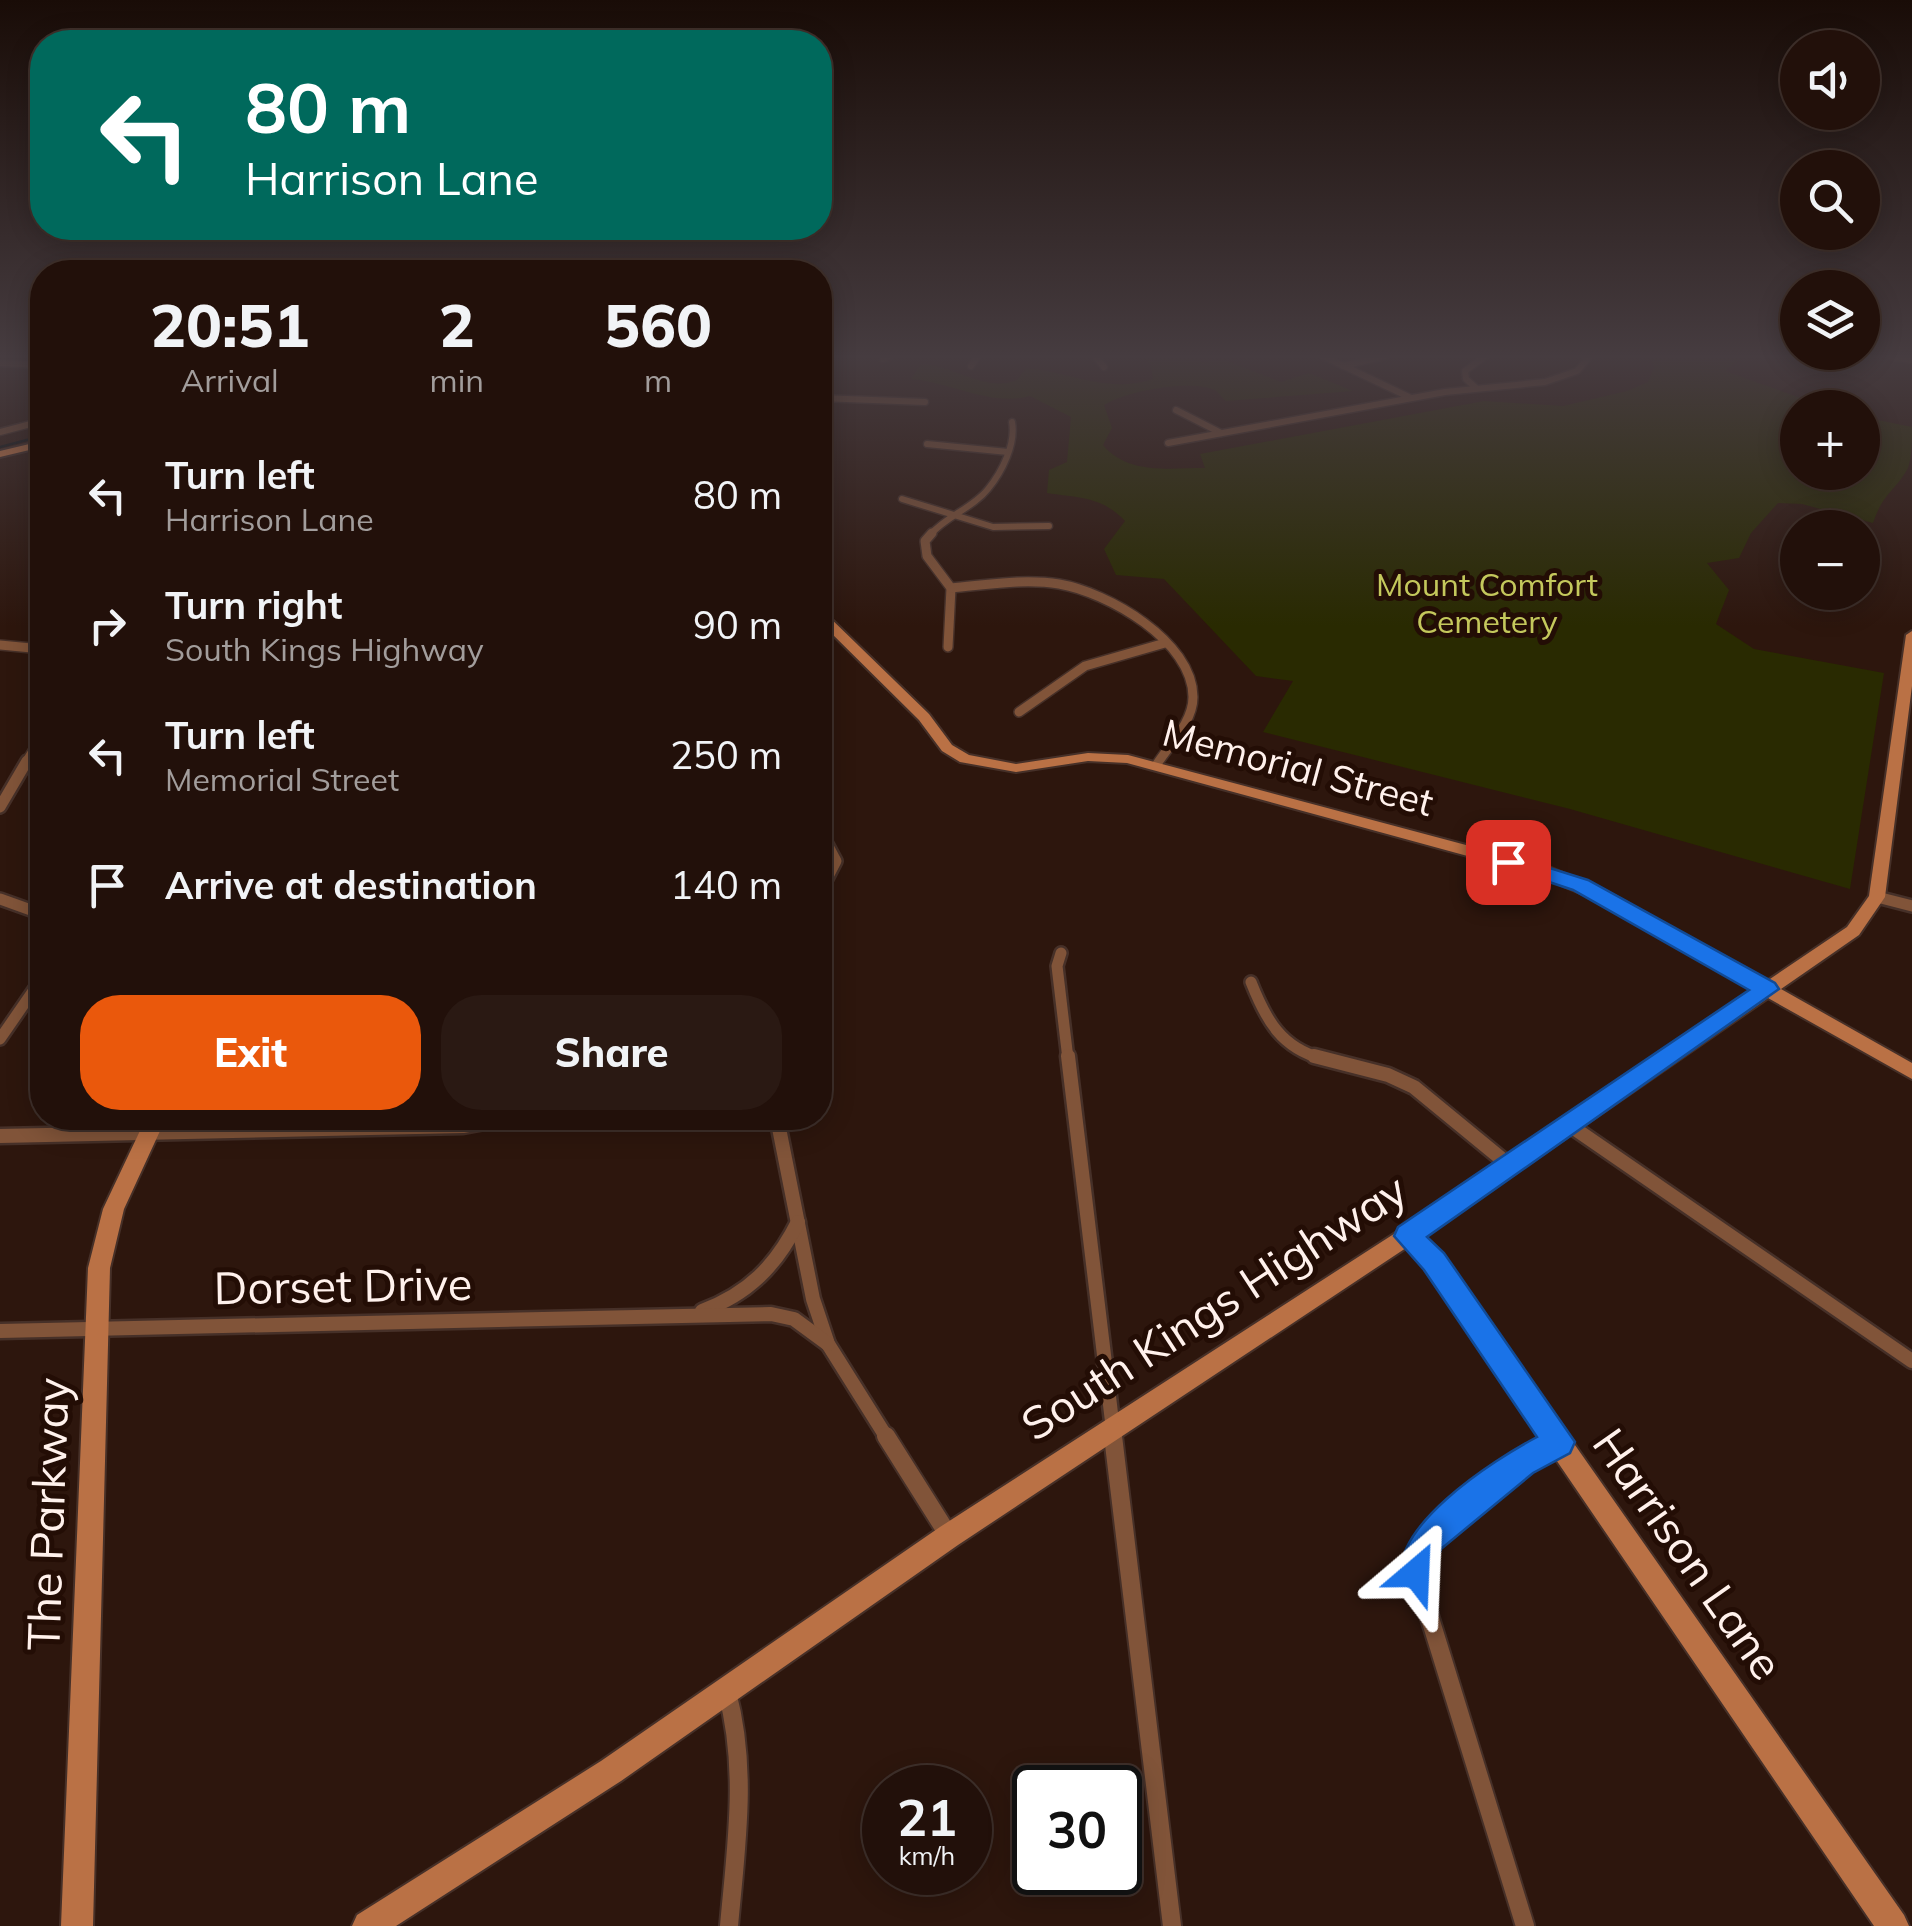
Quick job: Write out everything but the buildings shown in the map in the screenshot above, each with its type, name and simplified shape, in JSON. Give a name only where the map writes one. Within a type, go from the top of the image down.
[{"type":"main road","points":[[0,454],[30,447]]},
{"type":"street","points":[[946,446],[1008,452]]},
{"type":"street","points":[[948,647],[951,588],[927,556],[925,544],[931,532],[987,492],[1011,446]]},
{"type":"street","points":[[902,499],[951,517],[1001,529],[1049,526]]},
{"type":"street","points":[[951,588],[1039,583],[1079,588],[1115,602],[1166,644],[1186,665],[1194,696],[1187,718],[1157,764]]},
{"type":"street","name":"Memorial Street","points":[[832,627],[924,717],[947,748],[973,762],[1016,768],[1099,757],[1157,764],[1568,880],[1912,1072]]},
{"type":"street","name":"South Kings Highway","points":[[368,1926],[727,1692],[949,1536],[1408,1236],[1853,931],[1877,896],[1905,755],[1912,635]]},
{"type":"street","points":[[1019,712],[1085,666],[1166,644]]},
{"type":"street","points":[[0,645],[30,648]]},
{"type":"street","points":[[0,807],[30,756]]},
{"type":"street","points":[[1877,896],[1912,906]]},
{"type":"street","points":[[0,899],[30,910]]},
{"type":"street","points":[[1061,954],[1057,966],[1172,1926]]},
{"type":"street","points":[[1252,982],[1264,1020],[1283,1041],[1307,1054],[1386,1074],[1415,1088],[1509,1165]]},
{"type":"street","points":[[0,1039],[30,995]]},
{"type":"street","points":[[1568,1124],[1912,1360]]},
{"type":"street","points":[[0,1136],[91,1130]]},
{"type":"street","name":"The Parkway","points":[[76,1926],[99,1268],[107,1225],[150,1130]]},
{"type":"street","points":[[779,1130],[813,1299],[828,1344],[949,1536]]},
{"type":"street","name":"Dorset Drive","points":[[689,1315],[729,1302],[748,1290],[785,1249],[798,1222]]},
{"type":"street","name":"Harrison Lane","points":[[1408,1236],[1434,1262],[1893,1926]]},
{"type":"street","name":"Dorset Drive","points":[[0,1332],[771,1314],[794,1319],[828,1344]]},
{"type":"street","points":[[1525,1926],[1416,1573],[1418,1556],[1429,1537],[1521,1462],[1559,1442]]},
{"type":"street","points":[[727,1692],[738,1722],[742,1758],[728,1926]]},
{"type":"green space","name":"Mount Comfort Cemetery","points":[[1068,446],[1104,446],[1124,461],[1163,469],[1205,468],[1200,454],[1244,446],[1780,446],[1780,490],[1880,490],[1880,446],[1911,446],[1908,468],[1878,510],[1824,510],[1778,503],[1751,533],[1739,558],[1707,563],[1729,590],[1716,624],[1754,649],[1884,673],[1850,889],[1570,809],[1263,732],[1293,681],[1256,676],[1164,579],[1116,575],[1104,549],[1125,521],[1089,499],[1047,493],[1049,470],[1067,462]]},
{"type":"waterway","points":[[0,447],[4,446]]},
{"type":"route","points":[[1416,1573],[1418,1556],[1429,1537],[1521,1462],[1559,1442],[1434,1262],[1408,1236],[1767,989],[1580,885],[1508,862]]}]
